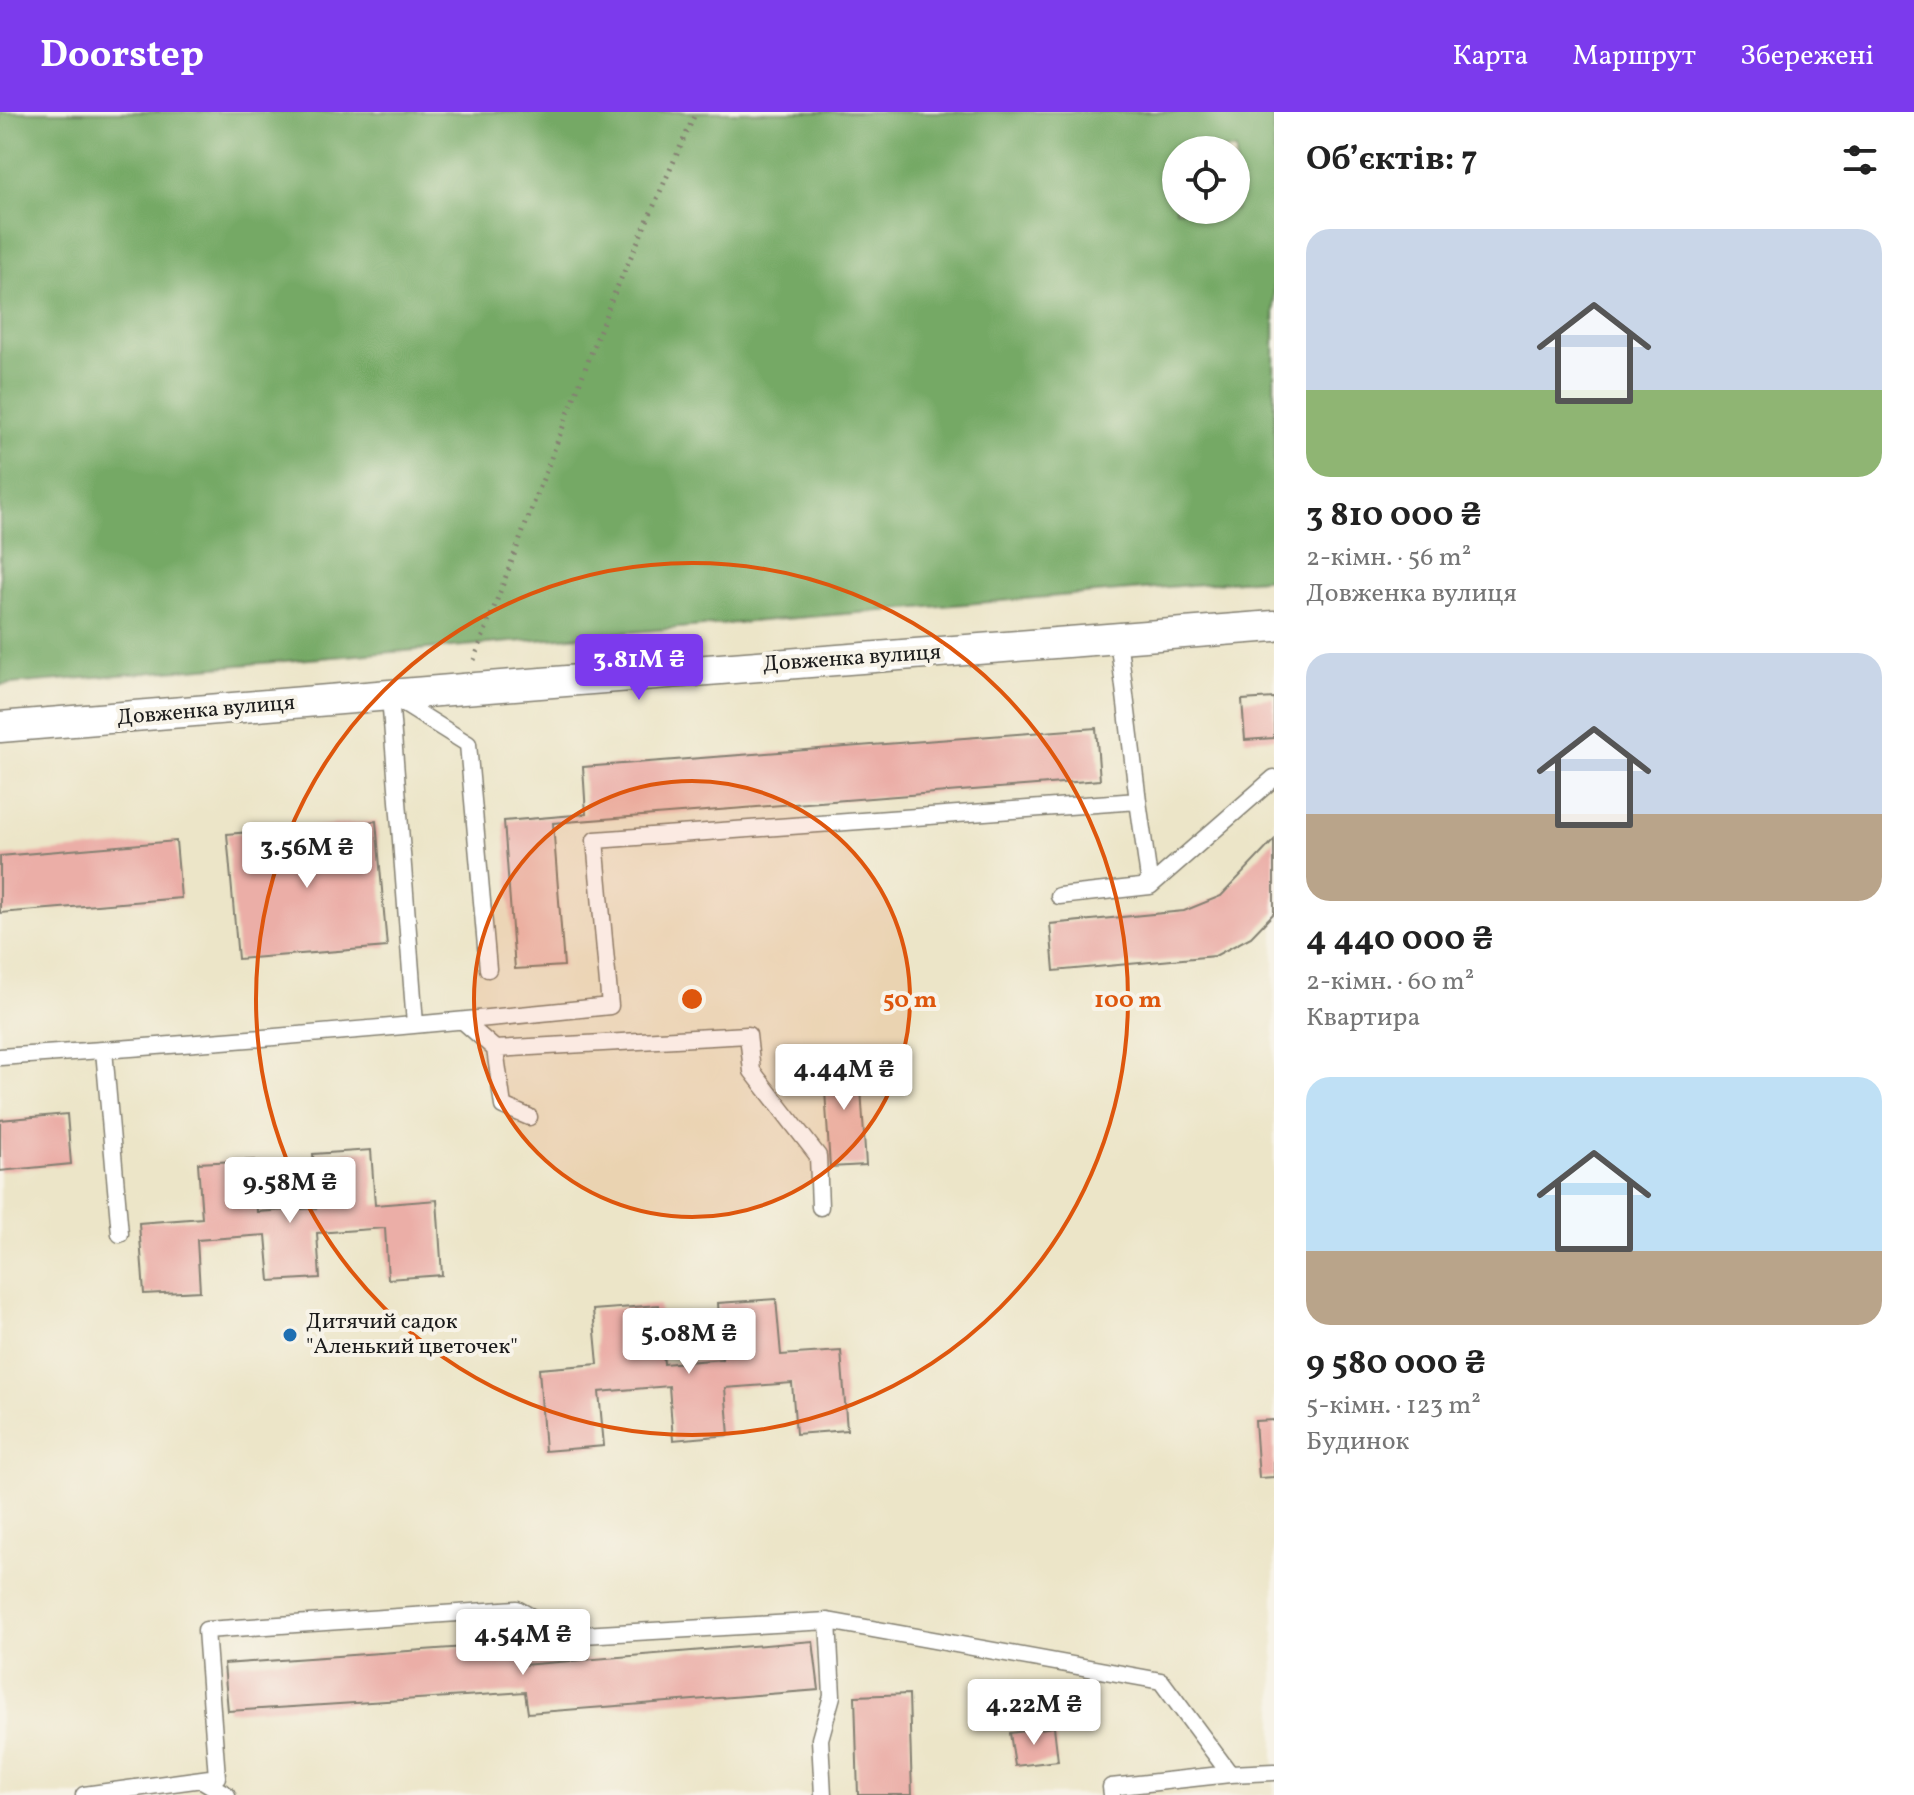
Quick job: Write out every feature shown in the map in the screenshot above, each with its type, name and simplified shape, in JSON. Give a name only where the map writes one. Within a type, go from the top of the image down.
[{"type":"street","name":"Довженка вулиця","points":[[0,727],[1274,626]]},
{"type":"lane","points":[[1118,638],[1150,886]]},
{"type":"lane","points":[[390,696],[468,744],[488,969]]},
{"type":"lane","points":[[390,696],[415,1024]]},
{"type":"lane","points":[[1059,896],[1150,886],[1274,778]]},
{"type":"lane","points":[[0,1057],[463,1021],[610,1006],[595,840],[1138,801]]},
{"type":"lane","points":[[463,1021],[495,1049],[503,1106],[529,1117]]},
{"type":"lane","points":[[495,1049],[748,1035],[752,1071],[818,1156],[820,1207]]},
{"type":"lane","points":[[104,1050],[120,1234]]},
{"type":"lane","points":[[84,1795],[217,1777],[206,1630],[517,1609],[565,1636],[828,1621],[1161,1681],[1230,1774]]},
{"type":"lane","points":[[823,1795],[820,1739],[832,1696],[828,1621]]},
{"type":"lane","points":[[1112,1795],[1111,1787],[1274,1772]]},
{"type":"lane","points":[[202,1780],[227,1795]]},
{"type":"path","points":[[463,689],[611,301],[696,112]]},
{"type":"green space","points":[[0,112],[1274,112],[1274,578],[0,685]]},
{"type":"building","points":[[1274,698],[1274,738],[1245,740],[1242,700]]},
{"type":"building","points":[[1096,728],[1100,780],[553,823],[564,966],[515,969],[504,821],[586,814],[583,767]]},
{"type":"building","points":[[376,821],[387,947],[238,959],[227,834]]},
{"type":"building","points":[[1274,840],[1274,913],[1251,937],[1215,956],[1054,971],[1050,924],[1184,911],[1221,896]]},
{"type":"building","points":[[176,841],[181,898],[0,913],[0,856]]},
{"type":"building","points":[[859,1058],[866,1165],[830,1167],[823,1060]]},
{"type":"building","points":[[67,1114],[71,1164],[0,1171],[0,1120]]},
{"type":"building","points":[[371,1150],[375,1205],[437,1200],[442,1275],[388,1279],[385,1228],[317,1233],[320,1278],[270,1281],[266,1235],[197,1240],[200,1291],[144,1294],[139,1223],[202,1218],[198,1163],[254,1160],[257,1212],[317,1208],[313,1154]]},
{"type":"building","points":[[776,1299],[781,1355],[841,1351],[847,1430],[796,1434],[792,1383],[725,1388],[729,1435],[673,1440],[669,1386],[599,1392],[604,1446],[545,1451],[539,1369],[598,1364],[593,1310],[659,1305],[664,1364],[722,1359],[718,1303]]},
{"type":"building","points":[[1274,1420],[1274,1477],[1259,1478],[1255,1421]]},
{"type":"building","points":[[813,1641],[819,1690],[528,1713],[525,1692],[228,1711],[224,1664],[521,1643],[523,1665]]},
{"type":"building","points":[[909,1694],[912,1795],[858,1795],[855,1696]]},
{"type":"building","points":[[1054,1727],[1058,1761],[1015,1766],[1010,1733]]},
{"type":"place","name":"Дитячий садок \"Аленький цветочек\"","points":[[290,1335]]}]
